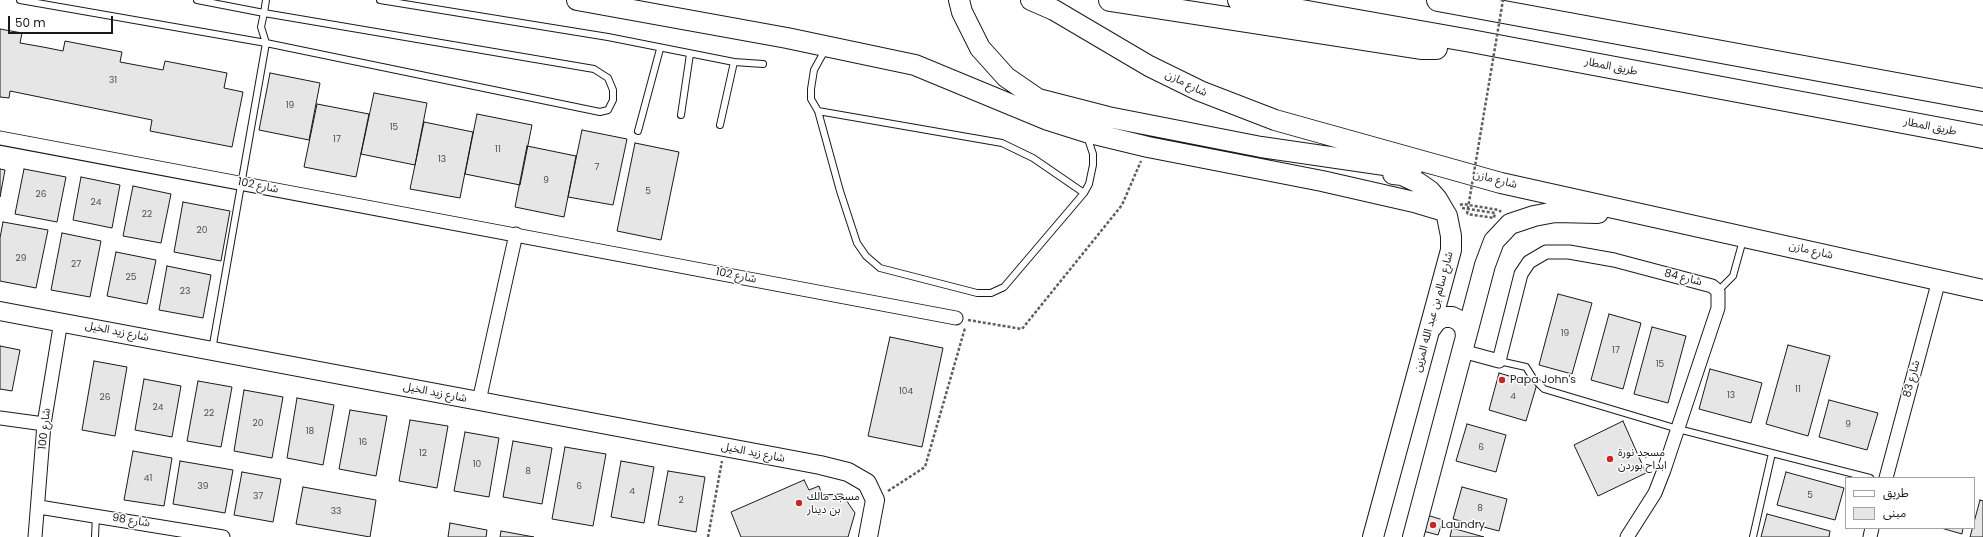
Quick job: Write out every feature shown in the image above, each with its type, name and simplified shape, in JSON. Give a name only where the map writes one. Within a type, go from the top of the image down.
[{"type":"highway","points":[[1110,0],[1421,48],[1440,48],[1471,41]]},
{"type":"highway","name":"طريق المطار","points":[[1239,0],[1471,41],[1983,137]]},
{"type":"highway","points":[[1438,0],[1983,100]]},
{"type":"main road","points":[[577,0],[828,46],[914,65],[1048,120],[1086,132],[1148,147],[1322,181],[1451,211]]},
{"type":"main road","points":[[959,0],[962,12],[980,48],[1006,77],[1038,100],[1074,110],[1261,147],[1501,183]]},
{"type":"main road","name":"شارع مازن","points":[[1031,0],[1054,10],[1149,66],[1200,91],[1275,120],[1501,183],[1983,290]]},
{"type":"main road","name":"شارع سالم بن عبد الله المزين","points":[[1261,147],[1402,175],[1430,191],[1451,211],[1451,250],[1373,537]]},
{"type":"main road","points":[[1414,537],[1485,264],[1494,241],[1510,224],[1534,216],[1555,212],[1654,216]]},
{"type":"main road","points":[[1431,328],[1436,321],[1444,317],[1452,317],[1460,321],[1465,328],[1464,344]]},
{"type":"street","name":"شارع 102","points":[[0,138],[962,319]]},
{"type":"street","points":[[479,401],[516,234]]},
{"type":"street","name":"شارع 84","points":[[1499,361],[1521,274],[1529,262],[1546,252],[1569,252],[1614,260],[1712,286],[1718,291]]},
{"type":"street","name":"شارع 83","points":[[1886,477],[1939,280]]},
{"type":"street","points":[[1627,537],[1655,493],[1718,308],[1718,291]]},
{"type":"street","name":"شارع زيد الخيل","points":[[0,311],[61,321],[820,465],[848,472],[867,483],[874,500]]},
{"type":"street","name":"شارع 100","points":[[35,537],[39,507],[44,424],[61,321]]},
{"type":"street","points":[[1464,344],[1499,361]]},
{"type":"street","points":[[0,418],[44,424]]},
{"type":"street","points":[[868,537],[874,500]]},
{"type":"street","name":"شارع 98","points":[[39,507],[96,515],[223,537]]},
{"type":"lane","points":[[20,0],[266,44],[600,112],[608,110],[613,100],[613,90],[608,78],[594,69],[264,13],[197,0]]},
{"type":"lane","points":[[212,350],[266,44],[261,27],[266,0]]},
{"type":"lane","points":[[380,0],[608,37],[660,49],[734,62],[763,64]]},
{"type":"lane","points":[[425,7],[426,0]]},
{"type":"lane","points":[[828,46],[818,62],[812,80],[811,99],[818,110],[854,236],[866,256],[880,268],[977,293],[991,293],[998,290],[1007,283],[1084,193],[1089,184],[1093,165],[1093,154],[1086,132]]},
{"type":"lane","points":[[638,131],[660,49]]},
{"type":"lane","points":[[681,115],[690,54]]},
{"type":"lane","points":[[720,125],[734,62]]},
{"type":"lane","points":[[818,110],[1002,142],[1033,158],[1084,193]]},
{"type":"lane","points":[[1718,291],[1733,276],[1744,236]]},
{"type":"lane","points":[[1499,361],[1526,367],[1533,378],[1544,389],[1678,429],[1866,477]]},
{"type":"lane","points":[[1753,537],[1772,453]]},
{"type":"lane","points":[[95,537],[96,515]]},
{"type":"path","points":[[1451,211],[1495,213],[1494,218],[1467,214],[1503,0]]},
{"type":"path","points":[[874,500],[925,467],[962,319],[1022,329],[1122,205],[1148,147]]},
{"type":"path","points":[[1451,211],[1462,204],[1499,210],[1510,224]]},
{"type":"path","points":[[708,537],[724,447]]},
{"type":"building","points":[[0,29],[22,33],[20,43],[63,51],[65,41],[122,52],[120,62],[163,70],[165,61],[227,73],[224,88],[243,92],[232,147],[150,131],[152,120],[10,91],[9,98],[0,97]]},
{"type":"building","points":[[270,73],[320,83],[309,140],[259,130]]},
{"type":"building","points":[[374,93],[427,103],[415,165],[361,154]]},
{"type":"building","points":[[317,104],[369,114],[356,177],[304,167]]},
{"type":"building","points":[[477,114],[532,125],[520,185],[465,174]]},
{"type":"building","points":[[424,122],[473,132],[460,198],[410,189]]},
{"type":"building","points":[[582,130],[627,139],[613,205],[568,197]]},
{"type":"building","points":[[635,143],[679,152],[661,240],[617,231]]},
{"type":"building","points":[[527,146],[576,156],[564,217],[515,207]]},
{"type":"building","points":[[0,169],[5,170],[0,197]]},
{"type":"building","points":[[24,169],[66,177],[57,222],[15,214]]},
{"type":"building","points":[[81,177],[120,185],[112,228],[73,220]]},
{"type":"building","points":[[133,186],[171,194],[161,243],[123,236]]},
{"type":"building","points":[[183,202],[230,211],[221,261],[174,252]]},
{"type":"building","points":[[3,222],[48,230],[36,288],[0,281],[0,238]]},
{"type":"building","points":[[62,233],[101,241],[90,297],[51,290]]},
{"type":"building","points":[[116,252],[156,260],[147,304],[107,296]]},
{"type":"building","points":[[167,266],[211,275],[203,318],[159,310]]},
{"type":"building","points":[[1558,294],[1592,303],[1572,374],[1539,365]]},
{"type":"building","points":[[1609,314],[1641,323],[1623,389],[1591,380]]},
{"type":"building","points":[[1652,327],[1686,336],[1668,403],[1634,394]]},
{"type":"building","points":[[890,337],[943,348],[922,447],[868,436]]},
{"type":"building","points":[[1788,345],[1830,356],[1808,436],[1766,424]]},
{"type":"building","points":[[0,346],[20,350],[12,391],[0,389]]},
{"type":"building","points":[[94,361],[127,367],[115,436],[82,430]]},
{"type":"building","points":[[1710,369],[1762,383],[1751,423],[1699,409]]},
{"type":"building","points":[[1499,373],[1537,384],[1526,421],[1489,410]]},
{"type":"building","points":[[144,379],[181,386],[172,437],[135,430]]},
{"type":"building","points":[[198,381],[232,387],[221,447],[187,441]]},
{"type":"building","points":[[244,390],[283,397],[272,458],[234,451]]},
{"type":"building","points":[[297,398],[334,405],[323,465],[287,458]]},
{"type":"building","points":[[1829,400],[1878,413],[1867,450],[1819,437]]},
{"type":"building","points":[[350,410],[387,416],[376,476],[339,469]]},
{"type":"building","points":[[410,420],[448,426],[437,488],[399,481]]},
{"type":"building","name":"مسجد نورة ابداح بوردن","points":[[1623,421],[1646,473],[1598,496],[1574,445]]},
{"type":"building","points":[[1467,424],[1506,435],[1496,472],[1456,461]]},
{"type":"building","points":[[465,432],[499,438],[489,497],[454,491]]},
{"type":"building","points":[[513,441],[552,448],[542,504],[503,497]]},
{"type":"building","points":[[565,447],[606,454],[593,526],[552,519]]},
{"type":"building","points":[[133,451],[172,458],[164,506],[124,500]]},
{"type":"building","points":[[180,461],[233,470],[225,513],[173,504]]},
{"type":"building","points":[[621,461],[654,467],[644,523],[611,517]]},
{"type":"building","points":[[668,471],[705,477],[696,532],[658,525]]},
{"type":"building","points":[[242,472],[281,479],[273,522],[234,515]]},
{"type":"building","points":[[1786,472],[1844,488],[1835,520],[1777,505]]},
{"type":"building","name":"مسجد مالك بن دينار","points":[[804,480],[809,490],[819,486],[822,495],[842,494],[855,513],[848,537],[741,537],[731,512]]},
{"type":"building","points":[[303,487],[376,500],[370,537],[296,524]]},
{"type":"building","points":[[1462,487],[1507,499],[1499,531],[1453,519]]},
{"type":"building","points":[[1980,500],[1983,501],[1983,537],[1970,537],[1972,529],[1975,529],[1975,518]]},
{"type":"building","points":[[1767,514],[1830,531],[1829,537],[1761,537]]},
{"type":"building","name":"Laundry","points":[[1427,515],[1443,520],[1438,535],[1423,531]]},
{"type":"building","points":[[450,523],[487,530],[486,537],[448,537]]},
{"type":"building","points":[[1452,528],[1484,537],[1450,537]]},
{"type":"building","points":[[1944,529],[1963,529],[1962,534]]},
{"type":"building","points":[[501,531],[534,537],[500,537]]},
{"type":"place","name":"Papa John's","points":[[1502,380]]},
{"type":"place","name":"مسجد نورة ابداح بوردن","points":[[1610,459]]},
{"type":"place","name":"مسجد مالك بن دينار","points":[[799,503]]},
{"type":"place","name":"Laundry","points":[[1433,525]]}]
